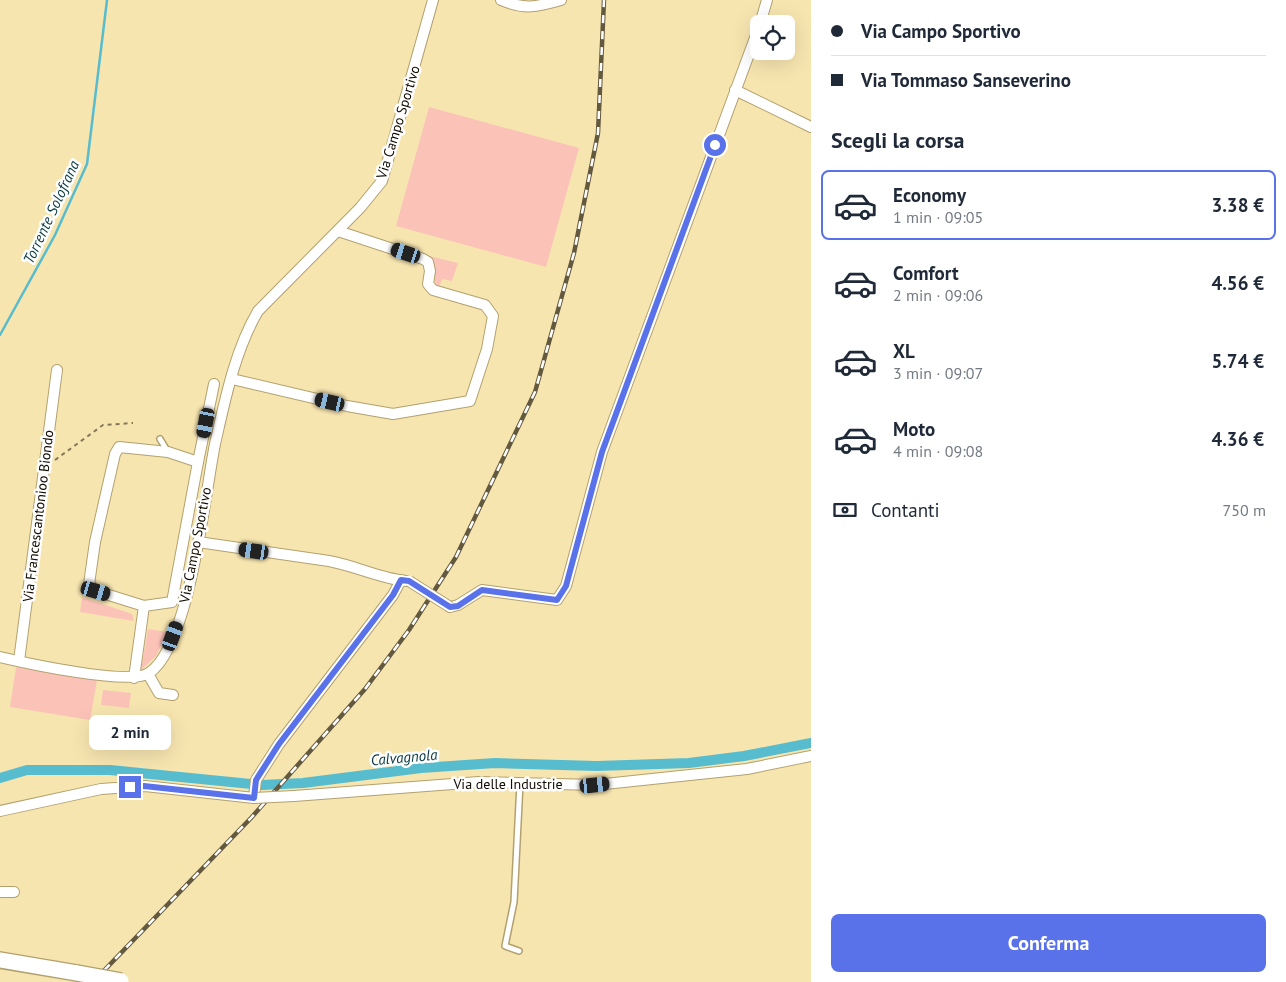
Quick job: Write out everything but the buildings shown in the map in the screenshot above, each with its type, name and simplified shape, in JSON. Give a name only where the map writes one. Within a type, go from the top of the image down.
[{"type":"main road","points":[[0,960],[122,982]]},
{"type":"street","name":"Via Campo Sportivo","points":[[148,674],[163,656],[173,636],[191,582],[215,443],[232,379],[249,327],[258,311],[338,231],[382,180],[433,0]]},
{"type":"street","points":[[501,0],[529,8],[561,0]]},
{"type":"street","points":[[762,15],[767,0]]},
{"type":"street","points":[[198,542],[346,564],[386,579],[405,581],[450,607],[458,606],[482,590],[557,600],[566,586],[602,452],[750,49]]},
{"type":"street","points":[[735,90],[811,127]]},
{"type":"street","points":[[232,379],[347,406],[393,414],[470,401],[487,349],[494,316],[484,305],[434,290],[428,284],[430,271],[428,262],[423,258],[338,231]]},
{"type":"street","name":"Via Francescantonioo Biondo","points":[[19,661],[57,370]]},
{"type":"street","points":[[198,462],[168,452],[119,447],[115,454],[92,559],[89,584],[96,591],[144,606],[172,602],[214,384]]},
{"type":"street","points":[[255,789],[301,713],[405,581]]},
{"type":"street","points":[[134,678],[144,606]]},
{"type":"street","points":[[0,657],[134,678],[148,674],[159,693],[173,695]]},
{"type":"street","name":"Via delle Industrie","points":[[0,811],[101,789],[136,787],[255,789],[294,796],[479,782],[595,785],[747,769],[811,756]]},
{"type":"street","points":[[0,892],[14,892]]},
{"type":"lane","points":[[160,439],[168,452]]},
{"type":"lane","points":[[519,951],[505,946],[514,902],[520,783]]},
{"type":"path","points":[[44,473],[60,455],[73,449],[104,425],[133,423]]},
{"type":"shaded area","points":[[429,107],[579,148],[546,267],[396,226]]},
{"type":"shaded area","points":[[429,256],[458,263],[452,281],[442,279],[439,287],[437,286],[434,279],[432,261]]},
{"type":"shaded area","points":[[82,597],[132,614],[134,621],[80,612]]},
{"type":"shaded area","points":[[148,629],[168,632],[156,656],[141,670]]},
{"type":"shaded area","points":[[16,667],[97,680],[90,720],[10,707]]},
{"type":"shaded area","points":[[103,690],[131,693],[129,708],[101,705]]},
{"type":"waterway","name":"Torrente Solofrana","points":[[0,335],[55,235],[87,164],[107,0]]},
{"type":"waterway","name":"Calvagnola","points":[[0,778],[27,770],[110,770],[262,785],[303,783],[421,768],[495,763],[597,766],[689,763],[744,756],[811,743]]},
{"type":"railway","points":[[93,982],[251,818],[365,689],[409,630],[456,557],[535,392],[574,253],[598,133],[604,0]]},
{"type":"route","points":[[130,787],[144,786],[254,798],[256,780],[279,744],[393,595],[401,580],[409,581],[450,607],[458,606],[482,590],[557,600],[566,586],[602,452],[715,145]]}]
